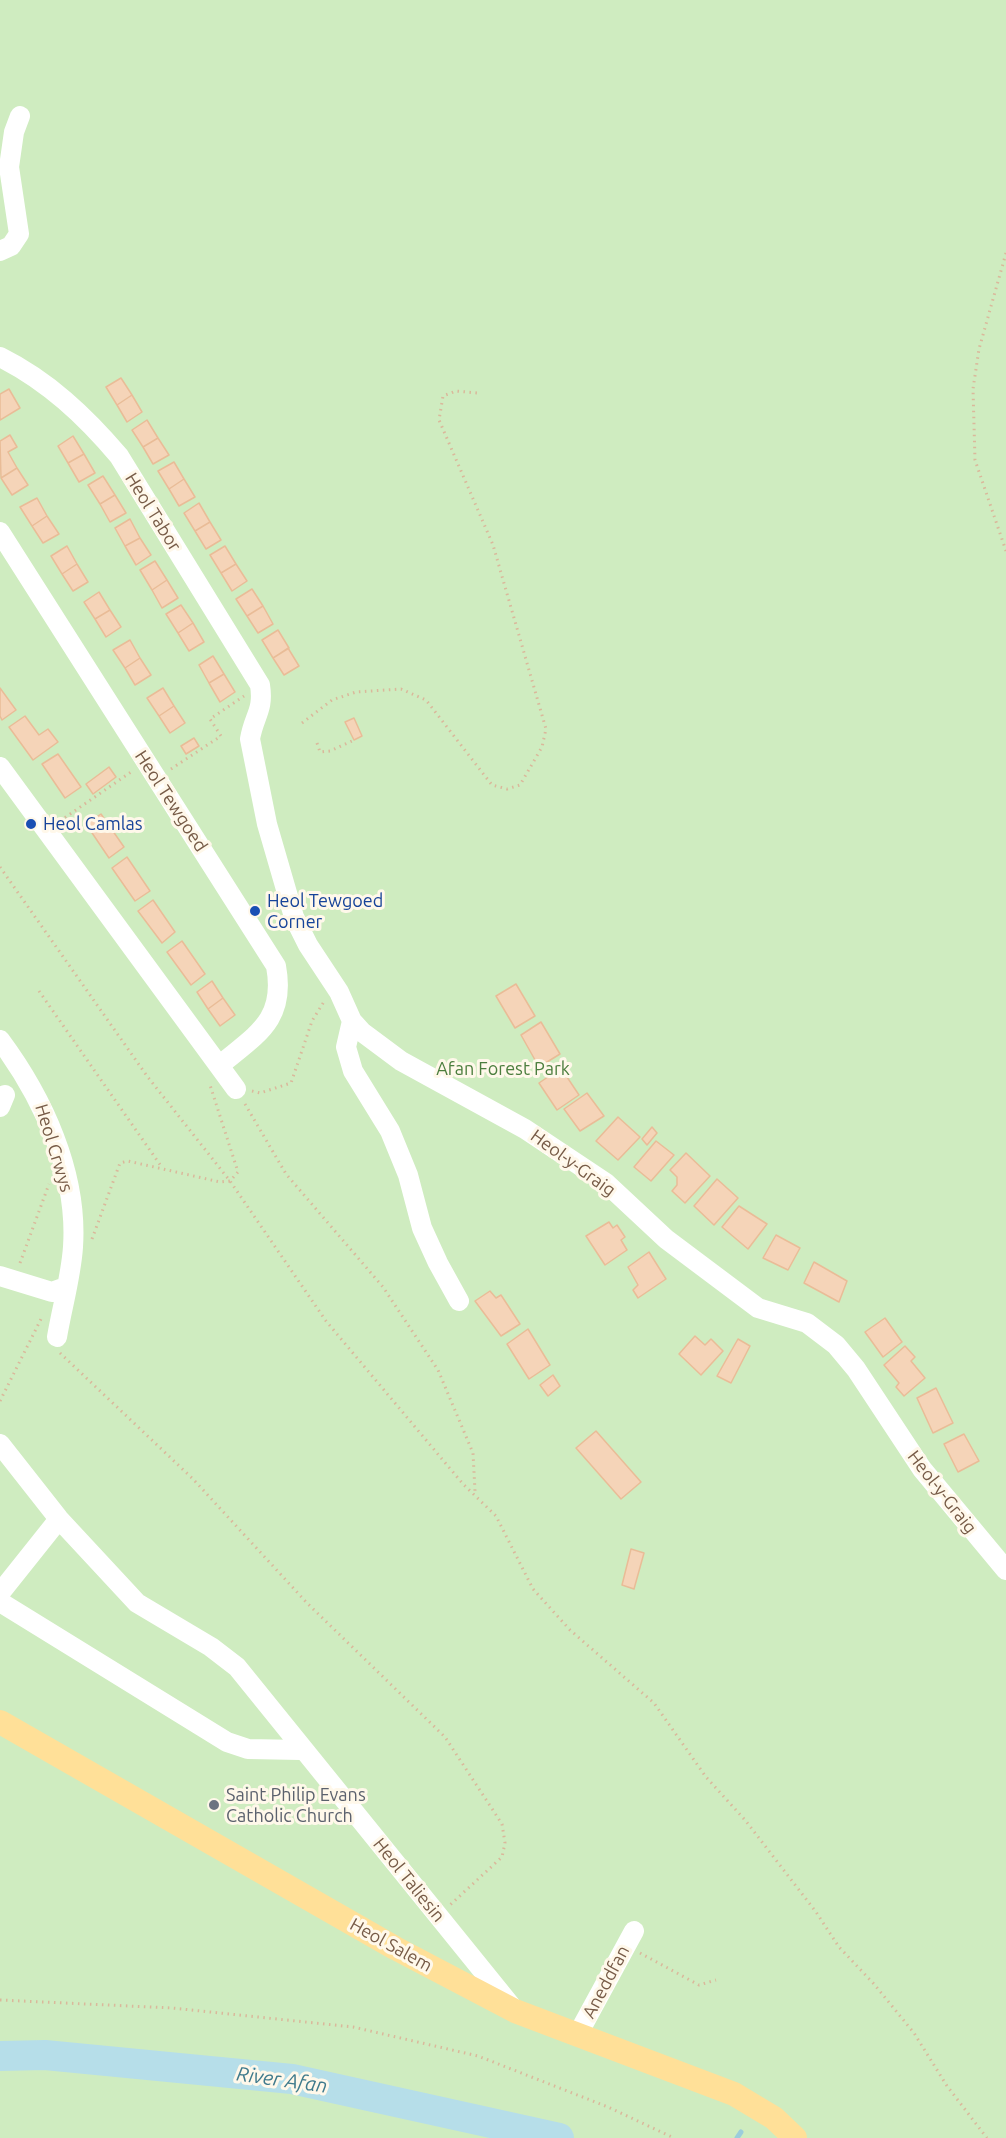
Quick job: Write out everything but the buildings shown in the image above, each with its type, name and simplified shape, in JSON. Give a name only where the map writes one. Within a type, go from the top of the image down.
[{"type":"main road","name":"Heol Salem","points":[[0,1722],[395,1948],[515,2012],[734,2094],[774,2118],[795,2138]]},
{"type":"street","points":[[0,251],[17,240],[19,234],[9,167],[14,132],[20,116]]},
{"type":"street","name":"Heol Tabor","points":[[0,357],[23,368],[63,397],[119,456],[261,694]]},
{"type":"street","name":"Heol Tewgoed","points":[[0,532],[276,966],[280,985],[278,1002],[269,1021],[214,1073]]},
{"type":"street","name":"Heol-y-Graig","points":[[261,694],[250,739],[267,824],[294,917],[308,945],[339,992],[352,1021],[375,1043],[401,1061],[525,1128],[606,1183],[666,1239],[758,1308],[807,1323],[836,1345],[856,1369],[922,1469],[1006,1570]]},
{"type":"street","points":[[0,766],[214,1073],[237,1089]]},
{"type":"street","points":[[352,1021],[346,1047],[352,1071],[390,1131],[408,1174],[422,1228],[459,1301]]},
{"type":"street","name":"Heol Crwys","points":[[0,1040],[21,1068],[40,1101],[61,1159],[72,1207],[73,1244],[59,1290],[55,1341]]},
{"type":"street","points":[[7,1279],[59,1290]]},
{"type":"street","name":"Heol Taliesin","points":[[1,1448],[59,1519],[137,1603],[211,1647],[237,1667],[515,2012]]},
{"type":"street","points":[[0,1593],[59,1519]]},
{"type":"street","points":[[0,1602],[227,1742],[248,1749],[302,1750]]},
{"type":"street","name":"Aneddfan","points":[[578,2034],[630,1938]]},
{"type":"path","points":[[1006,254],[979,349],[973,389],[975,460],[1006,551]]},
{"type":"path","points":[[302,723],[332,700],[357,692],[401,689],[426,700],[492,785],[507,789],[520,784],[542,747],[546,729],[493,545],[439,420],[443,396],[456,391],[477,393]]},
{"type":"path","points":[[157,778],[221,736],[210,719],[261,694]]},
{"type":"path","points":[[317,743],[320,752],[330,751],[354,740]]},
{"type":"path","points":[[46,831],[146,761]]},
{"type":"path","points":[[0,867],[147,1076],[230,1181],[326,1321],[463,1484],[496,1516],[532,1589],[570,1630],[654,1703],[706,1777],[745,1820],[816,1912],[838,1947],[874,1984],[914,2033],[946,2085],[987,2138]]},
{"type":"path","points":[[39,991],[162,1168]]},
{"type":"path","points":[[237,1089],[260,1093],[291,1083],[312,1021],[322,1002],[339,992]]},
{"type":"path","points":[[92,1240],[120,1163],[128,1161],[220,1182],[230,1181],[238,1172],[214,1073]]},
{"type":"path","points":[[237,1089],[286,1174],[383,1287],[438,1370],[473,1453],[475,1491]]},
{"type":"path","points":[[7,1279],[49,1183]]},
{"type":"path","points":[[0,1401],[59,1290]]},
{"type":"path","points":[[55,1341],[193,1479],[307,1603],[445,1737],[477,1783],[502,1824],[505,1843],[502,1857],[438,1916]]},
{"type":"path","points":[[630,1938],[699,1986],[716,1980]]},
{"type":"path","points":[[0,2000],[183,2009],[353,2027],[478,2056],[608,2107],[674,2138]]},
{"type":"green space","name":"Afan Forest Park","points":[[0,0],[1006,0],[1006,2138],[0,2138]]},
{"type":"waterway","name":"River Afan","points":[[0,2056],[45,2055],[292,2079],[559,2138]]},
{"type":"waterway","points":[[737,2138],[741,2132]]},
{"type":"place","name":"Heol Camlas","points":[[31,824]]},
{"type":"place","name":"Heol Tewgoed Corner","points":[[255,911]]},
{"type":"place","name":"Saint Philip Evans Catholic Church","points":[[214,1805]]}]
